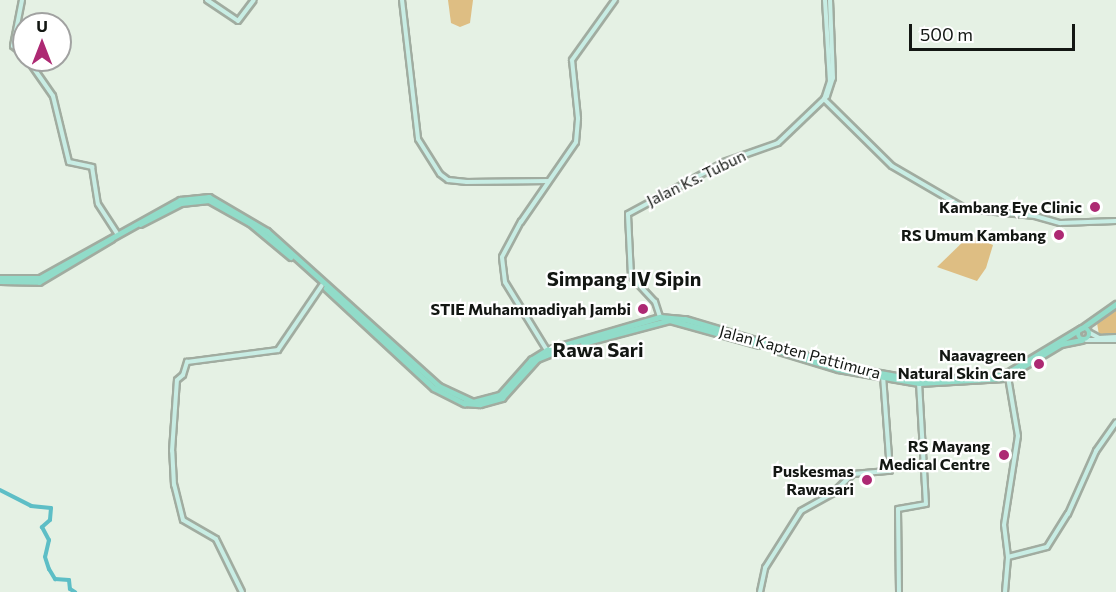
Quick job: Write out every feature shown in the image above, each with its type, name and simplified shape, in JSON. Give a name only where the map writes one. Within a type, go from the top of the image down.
[{"type":"main road","points":[[0,280],[45,279],[117,233],[181,203],[209,198],[250,223],[304,267],[391,346]]},
{"type":"main road","points":[[91,249],[133,226]]},
{"type":"main road","points":[[304,267],[439,386],[473,402],[500,395],[531,360],[549,351]]},
{"type":"main road","name":"Jalan Kapten Pattimura","points":[[651,322],[660,317],[697,325],[839,367],[919,383],[1008,375],[1116,304]]},
{"type":"main road","points":[[1090,332],[1081,329],[1078,334],[1084,340],[1090,332],[1094,319]]},
{"type":"main road","name":"Jalan Kapten Pattimura","points":[[549,351],[651,322],[670,320],[697,325]]},
{"type":"main road","name":"Jalan Kapten Pattimura","points":[[1042,354],[1061,344],[1084,340]]},
{"type":"main road","name":"Jalan Kapten Pattimura","points":[[883,376],[919,380],[1008,375]]},
{"type":"street","points":[[207,0],[238,21],[254,0]]},
{"type":"street","points":[[402,0],[418,139],[440,174],[467,182],[549,181]]},
{"type":"street","points":[[549,351],[505,282],[504,252],[577,138],[574,58],[616,0]]},
{"type":"street","points":[[828,0],[827,45],[830,81],[826,99],[897,168],[966,209],[1035,216],[1060,223],[1116,221]]},
{"type":"street","points":[[36,72],[53,96],[69,162],[92,167],[98,204],[117,233]]},
{"type":"street","points":[[521,223],[577,143],[581,130],[576,91]]},
{"type":"street","name":"Jalan Ks. Tubun","points":[[660,317],[656,302],[634,282],[630,272],[629,213],[724,162],[778,143],[826,99]]},
{"type":"street","points":[[242,592],[217,540],[183,520],[173,470],[177,380],[183,375],[187,362],[278,350],[322,285]]},
{"type":"street","points":[[1090,332],[1099,338],[1116,338]]},
{"type":"street","points":[[1084,340],[1116,338]]},
{"type":"street","points":[[1005,592],[1008,557],[1004,525],[1018,436],[1008,375]]},
{"type":"street","points":[[760,592],[765,568],[804,508],[833,493],[853,474],[890,471],[891,440],[883,376]]},
{"type":"street","points":[[899,592],[898,509],[926,504],[919,383]]},
{"type":"street","points":[[1008,557],[1047,547],[1068,514],[1096,451],[1116,422]]},
{"type":"shaded area","points":[[448,0],[473,0],[470,23],[460,27],[451,23]]},
{"type":"shaded area","points":[[970,235],[993,245],[986,268],[977,281],[937,267]]},
{"type":"shaded area","points":[[1116,309],[1116,336],[1099,335],[1097,323]]},
{"type":"waterway","points":[[0,490],[31,506],[51,508],[50,520],[42,527],[49,540],[45,557],[55,579],[69,580],[70,589],[75,592]]},
{"type":"place","name":"Kambang Eye Clinic","points":[[1095,207]]},
{"type":"place","name":"RS Umum Kambang","points":[[1059,235]]},
{"type":"place","name":"STIE Muhammadiyah Jambi","points":[[643,309]]},
{"type":"place","name":"Naavagreen Natural Skin Care","points":[[1039,364]]},
{"type":"place","name":"RS Mayang Medical Centre","points":[[1004,455]]},
{"type":"place","name":"Puskesmas Rawasari","points":[[867,480]]},
{"type":"district","name":"Simpang IV Sipin","points":[[624,278]]},
{"type":"district","name":"Rawa Sari","points":[[598,349]]}]
